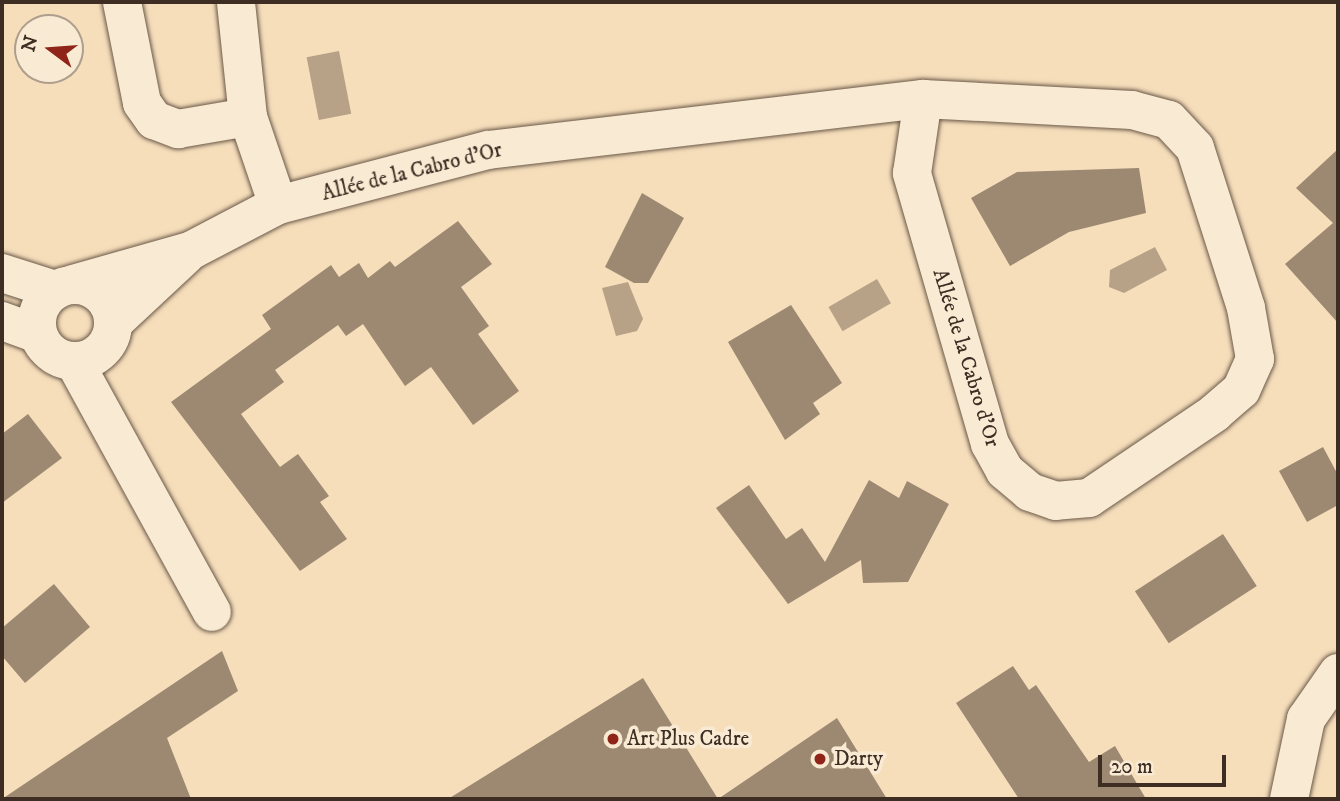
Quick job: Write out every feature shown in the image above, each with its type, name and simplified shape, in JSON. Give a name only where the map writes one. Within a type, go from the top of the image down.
[{"type":"street","points":[[122,2],[142,103],[154,120],[178,129],[248,117]]},
{"type":"street","points":[[236,2],[248,117],[278,205]]},
{"type":"street","name":"Allée de la Cabro d'Or","points":[[64,287],[190,251],[278,205],[488,150],[923,99],[1132,110],[1169,120],[1195,148],[1246,308],[1255,359],[1241,390],[1215,413],[1089,498],[1056,501],[1030,492],[1004,471],[990,444],[912,173],[923,99]]},
{"type":"street","name":"Allée de la Cabro d'Or","points":[[113,323],[190,251]]},
{"type":"street","points":[[2,273],[64,287],[93,289],[108,303],[113,323],[108,343],[94,357],[75,363]]},
{"type":"street","points":[[64,287],[40,310],[38,334],[45,349],[75,363],[212,612]]},
{"type":"street","points":[[2,321],[38,334]]},
{"type":"street","points":[[1289,799],[1306,719],[1338,673]]},
{"type":"shaded area","points":[[339,51],[351,114],[319,120],[307,57]]},
{"type":"shaded area","points":[[1155,247],[1167,270],[1124,293],[1109,287],[1110,270]]},
{"type":"shaded area","points":[[877,279],[891,303],[843,331],[829,307]]},
{"type":"shaded area","points":[[628,282],[643,319],[637,331],[616,336],[602,288]]},
{"type":"building","points":[[1338,149],[1338,323],[1285,264],[1333,223],[1296,188]]},
{"type":"building","points":[[1139,168],[1146,213],[1069,232],[1010,266],[971,198],[1017,172]]},
{"type":"building","points":[[642,193],[684,218],[648,283],[634,283],[605,267]]},
{"type":"building","points":[[458,221],[492,264],[461,287],[489,326],[478,334],[519,391],[473,425],[431,367],[405,386],[363,324],[346,336],[338,325],[275,370],[284,382],[241,414],[280,467],[298,454],[329,496],[320,502],[347,539],[300,571],[171,402],[271,329],[262,315],[331,265],[339,277],[359,263],[368,278],[390,261],[395,267]]},
{"type":"building","points":[[791,305],[842,383],[813,403],[820,414],[785,440],[728,342]]},
{"type":"building","points":[[28,414],[62,458],[2,503],[2,434]]},
{"type":"building","points":[[1323,447],[1338,475],[1338,505],[1307,522],[1279,471]]},
{"type":"building","points":[[869,480],[899,498],[907,481],[949,504],[908,582],[863,583],[861,560],[788,604],[716,508],[749,485],[786,539],[802,528],[825,562]]},
{"type":"building","points":[[1223,534],[1257,586],[1169,643],[1135,591]]},
{"type":"building","points":[[54,584],[90,627],[25,683],[2,656],[2,628]]},
{"type":"building","points":[[222,651],[238,691],[167,738],[191,799],[2,799]]},
{"type":"building","points":[[1013,666],[1029,690],[1036,685],[1089,762],[1115,746],[1146,799],[1019,799],[956,703]]},
{"type":"building","name":"Art Plus Cadre","points":[[643,678],[718,799],[448,799]]},
{"type":"building","name":"Darty","points":[[837,718],[887,799],[718,799]]},
{"type":"place","name":"Art Plus Cadre","points":[[613,739]]},
{"type":"place","name":"Darty","points":[[820,759]]}]
